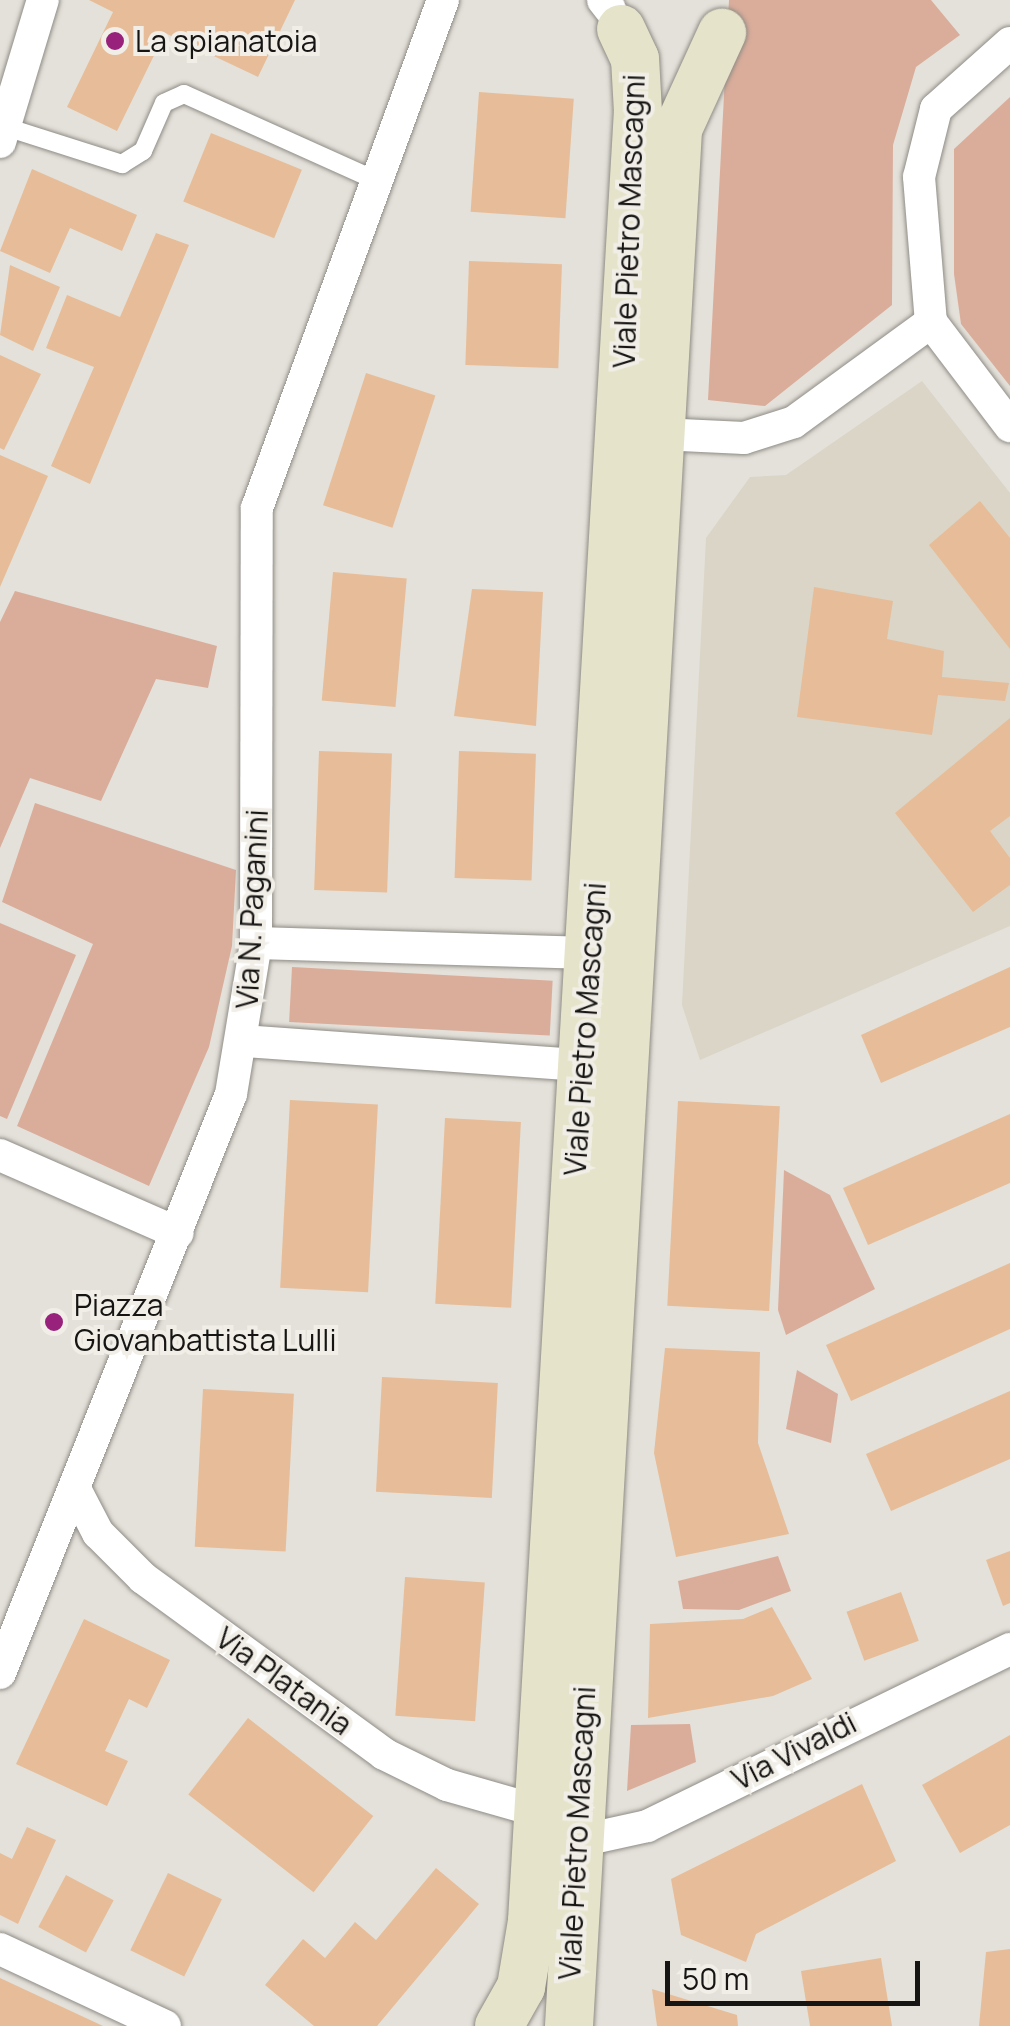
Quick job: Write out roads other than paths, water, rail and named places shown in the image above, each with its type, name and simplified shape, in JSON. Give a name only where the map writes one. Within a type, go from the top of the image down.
[{"type":"main road","points":[[611,10],[671,54],[731,16]]},
{"type":"main road","name":"Viale Pietro Mascagni","points":[[500,2026],[521,1986],[538,1811],[638,112],[635,59],[611,10]]},
{"type":"main road","name":"Viale Pietro Mascagni","points":[[568,2026],[575,1842],[678,129],[731,16]]},
{"type":"street","points":[[4,136],[43,0]]},
{"type":"street","name":"Via N. Paganini","points":[[0,1673],[178,1232],[244,1041],[256,943],[257,508],[444,0]]},
{"type":"street","points":[[1010,44],[946,96],[922,141],[931,322],[1010,426]]},
{"type":"street","points":[[660,434],[744,438],[794,422],[931,322]]},
{"type":"street","points":[[256,943],[590,954]]},
{"type":"street","points":[[244,1041],[582,1065]]},
{"type":"street","points":[[0,1155],[178,1232]]},
{"type":"street","name":"Via Platania","points":[[75,1489],[98,1532],[143,1578],[384,1754],[447,1785],[538,1811]]},
{"type":"street","name":"Via Vivaldi","points":[[575,1842],[646,1826],[1010,1649]]},
{"type":"street","points":[[0,1949],[164,2026]]},
{"type":"lane","points":[[4,136],[122,164],[142,152],[164,103],[184,94],[375,180]]},
{"type":"place","name":"La spianatoia","points":[[115,41]]},
{"type":"place","name":"Piazza Giovanbattista Lulli","points":[[54,1322]]}]
